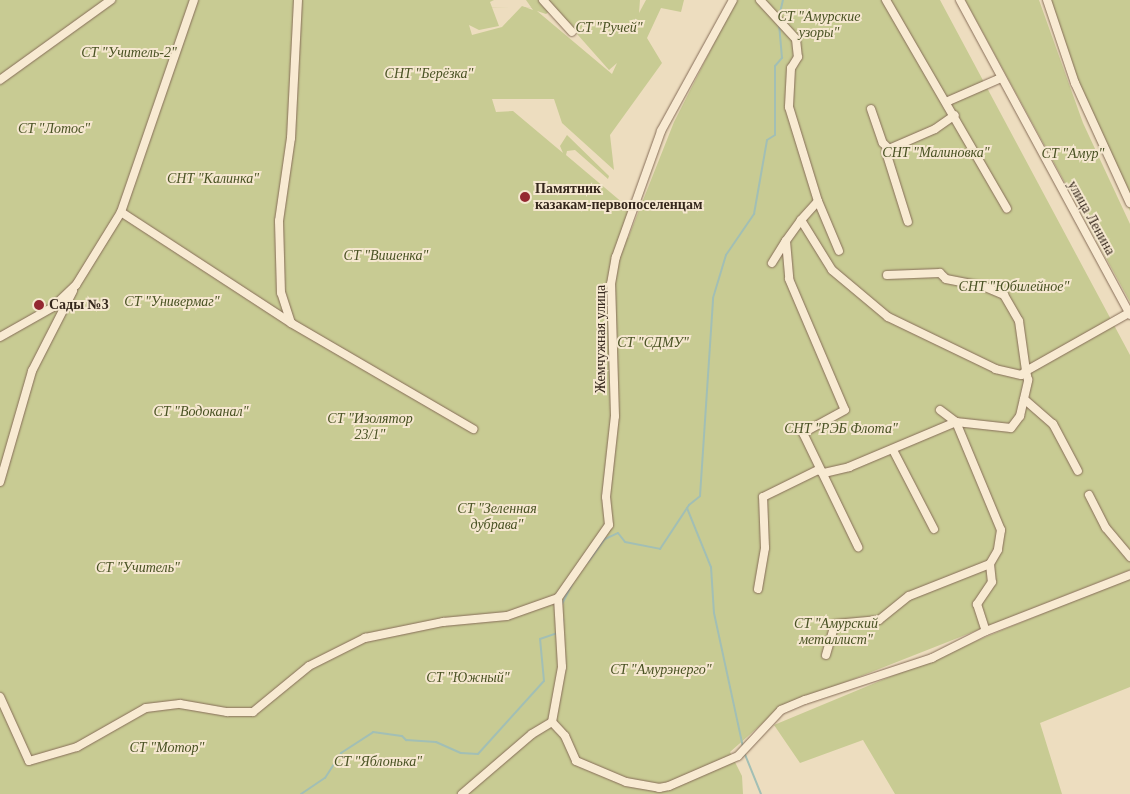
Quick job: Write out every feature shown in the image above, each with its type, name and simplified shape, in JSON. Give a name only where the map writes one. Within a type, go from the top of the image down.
[{"type":"street","points":[[0,80],[111,0]]},
{"type":"street","points":[[0,482],[32,371],[76,285],[120,212],[194,0]]},
{"type":"street","points":[[291,322],[280,293],[279,221],[292,129],[298,0]]},
{"type":"street","points":[[544,0],[572,32]]},
{"type":"street","name":"Жемчужная улица","points":[[558,598],[609,525],[606,497],[615,416],[611,284],[616,257],[661,132],[733,0]]},
{"type":"street","points":[[760,0],[783,23],[798,48],[798,57],[790,68],[789,107],[818,201],[839,251]]},
{"type":"street","points":[[886,0],[955,115],[1007,210]]},
{"type":"street","name":"улица Ленина","points":[[960,0],[1130,314]]},
{"type":"street","points":[[1047,0],[1075,83],[1130,203]]},
{"type":"street","points":[[946,102],[1001,78]]},
{"type":"street","points":[[871,109],[883,143],[889,149]]},
{"type":"street","points":[[908,222],[886,152],[889,149],[935,130],[955,115]]},
{"type":"street","points":[[772,263],[801,220],[818,201]]},
{"type":"street","points":[[120,212],[291,322],[474,429]]},
{"type":"street","points":[[801,220],[832,270],[888,317],[996,369],[1021,375],[1130,314]]},
{"type":"street","points":[[786,241],[789,279],[821,360],[844,401],[842,414],[803,432],[858,547]]},
{"type":"street","points":[[758,589],[765,548],[763,498],[818,470],[824,473],[893,450],[956,422],[1011,428],[1024,399],[1026,371],[1019,321],[1004,295],[983,286],[965,285],[940,273],[887,275]]},
{"type":"street","points":[[0,337],[54,307],[76,285]]},
{"type":"street","points":[[1024,399],[1053,424],[1078,471]]},
{"type":"street","points":[[940,410],[956,422],[1002,530],[998,550],[990,564],[992,582],[977,604],[986,631]]},
{"type":"street","points":[[893,450],[934,529]]},
{"type":"street","points":[[1090,495],[1106,528],[1130,557]]},
{"type":"street","points":[[826,655],[835,624],[879,620],[909,596],[990,564]]},
{"type":"street","points":[[552,722],[565,736],[576,761],[626,782],[656,791],[748,749],[781,710],[932,658],[986,631],[1130,575]]},
{"type":"street","points":[[0,697],[29,761],[77,747],[146,708],[180,704],[226,712],[253,712],[310,666],[365,638],[444,622],[507,616],[558,598],[561,633],[560,691],[552,722],[532,734],[462,794]]},
{"type":"green space","points":[[0,0],[494,0],[490,2],[499,26],[479,30],[469,25],[472,35],[502,27],[522,6],[533,10],[526,0],[640,0],[639,13],[646,0],[684,0],[681,12],[661,8],[647,38],[662,63],[610,135],[614,170],[562,123],[554,99],[492,99],[496,112],[513,111],[563,153],[560,146],[567,135],[609,176],[608,179],[575,150],[567,151],[566,155],[630,209],[620,235],[628,238],[674,122],[736,0],[940,0],[1130,355],[1130,570],[780,708],[730,752],[742,776],[743,794],[0,794]],"holes":[[[554,8],[609,70],[617,63],[612,74],[537,11],[546,14]]]},
{"type":"green space","name":"СТ \"Амур\"","points":[[965,0],[1039,0],[1083,123],[1130,224],[1130,302]]},
{"type":"green space","points":[[1044,0],[1130,0],[1130,211],[1111,169]]},
{"type":"green space","points":[[1130,577],[1130,687],[1040,723],[1062,794],[895,794],[863,740],[800,763],[774,725]]},
{"type":"waterway","points":[[779,17],[783,0]]},
{"type":"waterway","points":[[588,562],[605,539],[618,533],[625,542],[660,549],[689,505],[700,496],[713,298],[726,255],[754,214],[767,140],[775,135],[775,66],[782,58],[779,24]]},
{"type":"waterway","points":[[687,508],[711,567],[714,613],[743,747]]},
{"type":"waterway","points":[[562,604],[572,584]]},
{"type":"waterway","points":[[561,632],[563,619]]},
{"type":"waterway","points":[[301,794],[325,778],[341,753],[373,732],[402,736],[406,740],[436,742],[461,753],[478,754],[544,681],[540,639],[557,633]]},
{"type":"waterway","points":[[744,752],[761,794]]},
{"type":"place","name":"Памятник казакам-первопоселенцам","points":[[525,197]]},
{"type":"place","name":"Сады №3","points":[[39,305]]},
{"type":"park label","name":"СТ \"Амурские узоры\"","points":[[819,25]]},
{"type":"park label","name":"СТ \"Ручей\"","points":[[609,28]]},
{"type":"park label","name":"СТ \"Учитель-2\"","points":[[129,53]]},
{"type":"park label","name":"СНТ \"Берёзка\"","points":[[429,74]]},
{"type":"park label","name":"СТ \"Лотос\"","points":[[54,129]]},
{"type":"park label","name":"СНТ \"Малиновка\"","points":[[936,153]]},
{"type":"park label","name":"СНТ \"Калинка\"","points":[[213,179]]},
{"type":"park label","name":"СТ \"Вишенка\"","points":[[386,256]]},
{"type":"park label","name":"СНТ \"Юбилейное\"","points":[[1014,287]]},
{"type":"park label","name":"СТ \"Универмаг\"","points":[[172,302]]},
{"type":"park label","name":"СТ \"СДМУ\"","points":[[653,343]]},
{"type":"park label","name":"СТ \"Водоканал\"","points":[[201,412]]},
{"type":"park label","name":"СТ \"Изолятор 23/1\"","points":[[370,428]]},
{"type":"park label","name":"СНТ \"РЭБ Флота\"","points":[[841,429]]},
{"type":"park label","name":"СТ \"Зеленная дубрава\"","points":[[497,518]]},
{"type":"park label","name":"СТ \"Учитель\"","points":[[138,568]]},
{"type":"park label","name":"СТ \"Амурский металлист\"","points":[[836,632]]},
{"type":"park label","name":"СТ \"Амурэнерго\"","points":[[661,670]]},
{"type":"park label","name":"СТ \"Южный\"","points":[[468,678]]},
{"type":"park label","name":"СТ \"Мотор\"","points":[[167,748]]},
{"type":"park label","name":"СТ \"Яблонька\"","points":[[378,762]]}]
